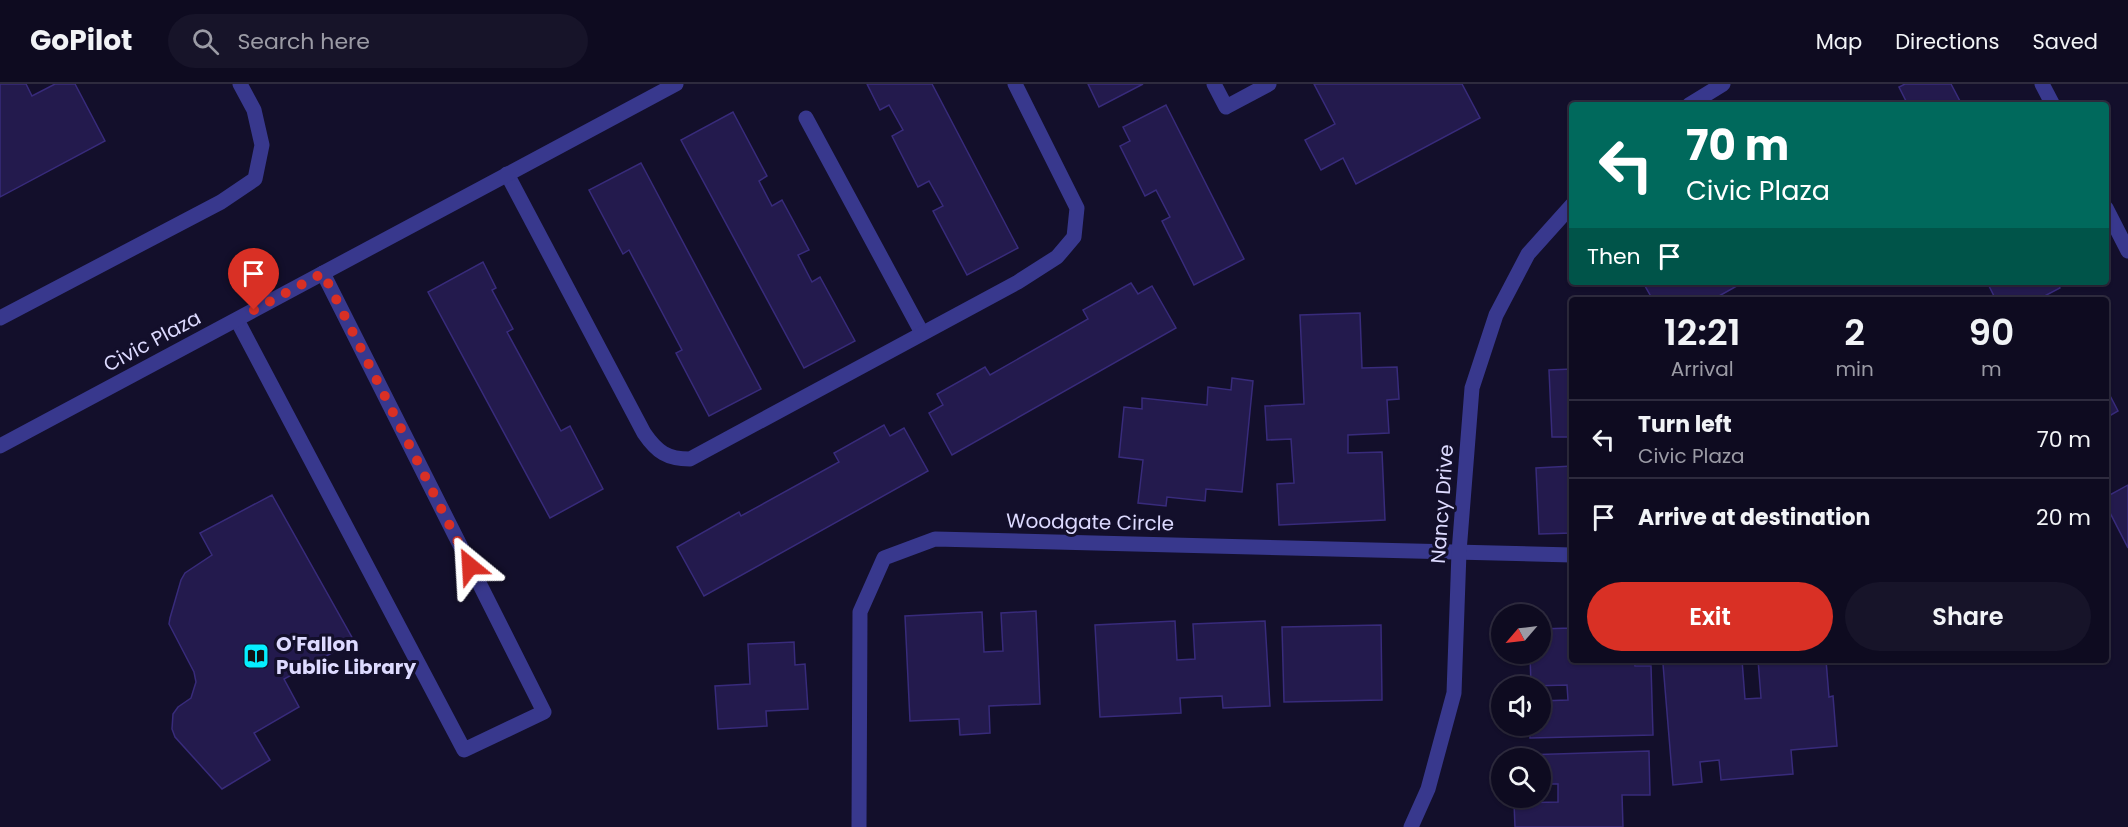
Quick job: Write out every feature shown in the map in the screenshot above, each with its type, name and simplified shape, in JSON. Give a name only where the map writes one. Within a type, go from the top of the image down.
[{"type":"street","points":[[0,318],[221,202],[255,179],[262,145],[254,110],[240,84]]},
{"type":"street","name":"Civic Plaza","points":[[0,446],[676,84]]},
{"type":"street","points":[[507,174],[644,433],[653,447],[673,459],[690,459],[1018,282],[1057,257],[1074,237],[1077,208],[1014,84]]},
{"type":"street","points":[[1214,84],[1226,107],[1269,84]]},
{"type":"street","points":[[1694,102],[1723,84]]},
{"type":"street","points":[[2042,84],[2051,102]]},
{"type":"street","points":[[806,118],[922,333]]},
{"type":"street","name":"Nancy Drive","points":[[1411,827],[1428,789],[1454,693],[1459,552],[1472,388],[1496,315],[1528,254],[1569,208]]},
{"type":"street","points":[[2109,214],[2128,251]]},
{"type":"street","points":[[237,320],[464,750],[544,712],[323,273]]},
{"type":"street","name":"Woodgate Circle","points":[[858,827],[860,612],[884,558],[935,539],[1569,555]]},
{"type":"building","points":[[0,84],[26,84],[32,96],[55,84],[75,84],[105,141],[0,197]]},
{"type":"building","points":[[867,84],[932,84],[1018,248],[967,275],[933,211],[943,206],[929,181],[918,187],[892,136],[903,130],[889,105],[880,110]]},
{"type":"building","points":[[1088,84],[1143,84],[1099,107]]},
{"type":"building","points":[[1314,84],[1462,84],[1480,118],[1356,184],[1343,158],[1321,170],[1305,140],[1335,124]]},
{"type":"building","points":[[1905,84],[1951,84],[1960,102],[1906,102],[1899,87]]},
{"type":"building","points":[[1166,105],[1244,259],[1194,285],[1162,221],[1170,217],[1156,190],[1145,196],[1120,146],[1130,141],[1123,127]]},
{"type":"building","points":[[733,112],[767,176],[759,181],[772,206],[782,200],[809,250],[798,255],[812,282],[820,277],[855,341],[804,368],[681,140]]},
{"type":"building","points":[[641,163],[761,389],[709,416],[676,353],[682,350],[629,250],[623,254],[589,190]]},
{"type":"building","points":[[483,262],[496,288],[492,290],[513,329],[507,332],[561,431],[570,426],[603,489],[550,518],[428,292]]},
{"type":"building","points":[[1131,283],[1138,294],[1152,286],[1176,328],[952,455],[929,413],[943,405],[937,394],[985,367],[990,375],[1088,319],[1083,310]]},
{"type":"building","points":[[1739,285],[1717,297],[1651,297],[1645,286]]},
{"type":"building","points":[[1988,285],[2058,285],[2060,288],[2043,297],[1994,297]]},
{"type":"building","points":[[1360,313],[1362,368],[1397,367],[1399,399],[1387,400],[1389,433],[1348,435],[1348,453],[1382,452],[1385,520],[1279,525],[1277,484],[1294,483],[1291,439],[1267,440],[1265,406],[1304,404],[1300,315]]},
{"type":"building","points":[[1569,369],[1569,437],[1552,437],[1549,370]]},
{"type":"building","points":[[1232,378],[1253,381],[1242,492],[1206,489],[1205,501],[1167,497],[1166,506],[1138,503],[1143,460],[1119,457],[1124,407],[1142,409],[1142,398],[1207,405],[1208,387],[1231,390]]},
{"type":"building","points":[[2109,394],[2118,411],[2109,416]]},
{"type":"building","points":[[884,425],[890,436],[904,428],[928,471],[704,596],[677,547],[739,512],[741,516],[839,462],[834,453]]},
{"type":"building","points":[[1569,466],[1569,533],[1539,534],[1536,468]]},
{"type":"building","points":[[2128,485],[2128,548],[2109,511],[2109,495]]},
{"type":"building","name":"O'Fallon Public Library","points":[[272,495],[354,641],[284,679],[299,707],[254,733],[270,760],[222,789],[175,737],[172,729],[173,714],[178,707],[191,698],[196,682],[194,672],[169,624],[170,618],[185,573],[212,555],[200,533]]},
{"type":"building","points":[[1036,611],[1040,704],[989,706],[990,733],[960,735],[959,719],[910,721],[905,616],[982,612],[984,652],[1003,651],[1001,613]]},
{"type":"building","points":[[1175,621],[1177,660],[1195,659],[1193,624],[1265,621],[1270,706],[1223,708],[1222,696],[1180,698],[1181,713],[1100,717],[1095,625]]},
{"type":"building","points":[[1381,625],[1382,700],[1284,702],[1282,627]]},
{"type":"building","points":[[1569,628],[1569,663],[1634,663],[1635,666],[1651,666],[1653,735],[1530,738],[1530,736],[1551,736],[1551,701],[1568,700],[1567,685],[1551,685],[1551,676],[1531,676],[1530,664],[1551,664],[1551,629]]},
{"type":"building","points":[[794,642],[795,665],[805,664],[808,709],[766,711],[767,726],[718,729],[715,686],[750,684],[748,644]]},
{"type":"building","points":[[1742,663],[1745,699],[1761,698],[1758,663],[1826,663],[1829,697],[1833,696],[1837,746],[1791,750],[1793,774],[1721,780],[1719,760],[1700,762],[1702,782],[1673,785],[1663,664]]},
{"type":"building","points":[[1649,751],[1650,795],[1622,795],[1623,827],[1515,827],[1514,808],[1551,808],[1551,802],[1558,802],[1558,784],[1551,784],[1551,754]]},
{"type":"place","name":"O'Fallon Public Library","points":[[256,656]]},
{"type":"route","points":[[254,310],[323,273],[470,566]]}]
